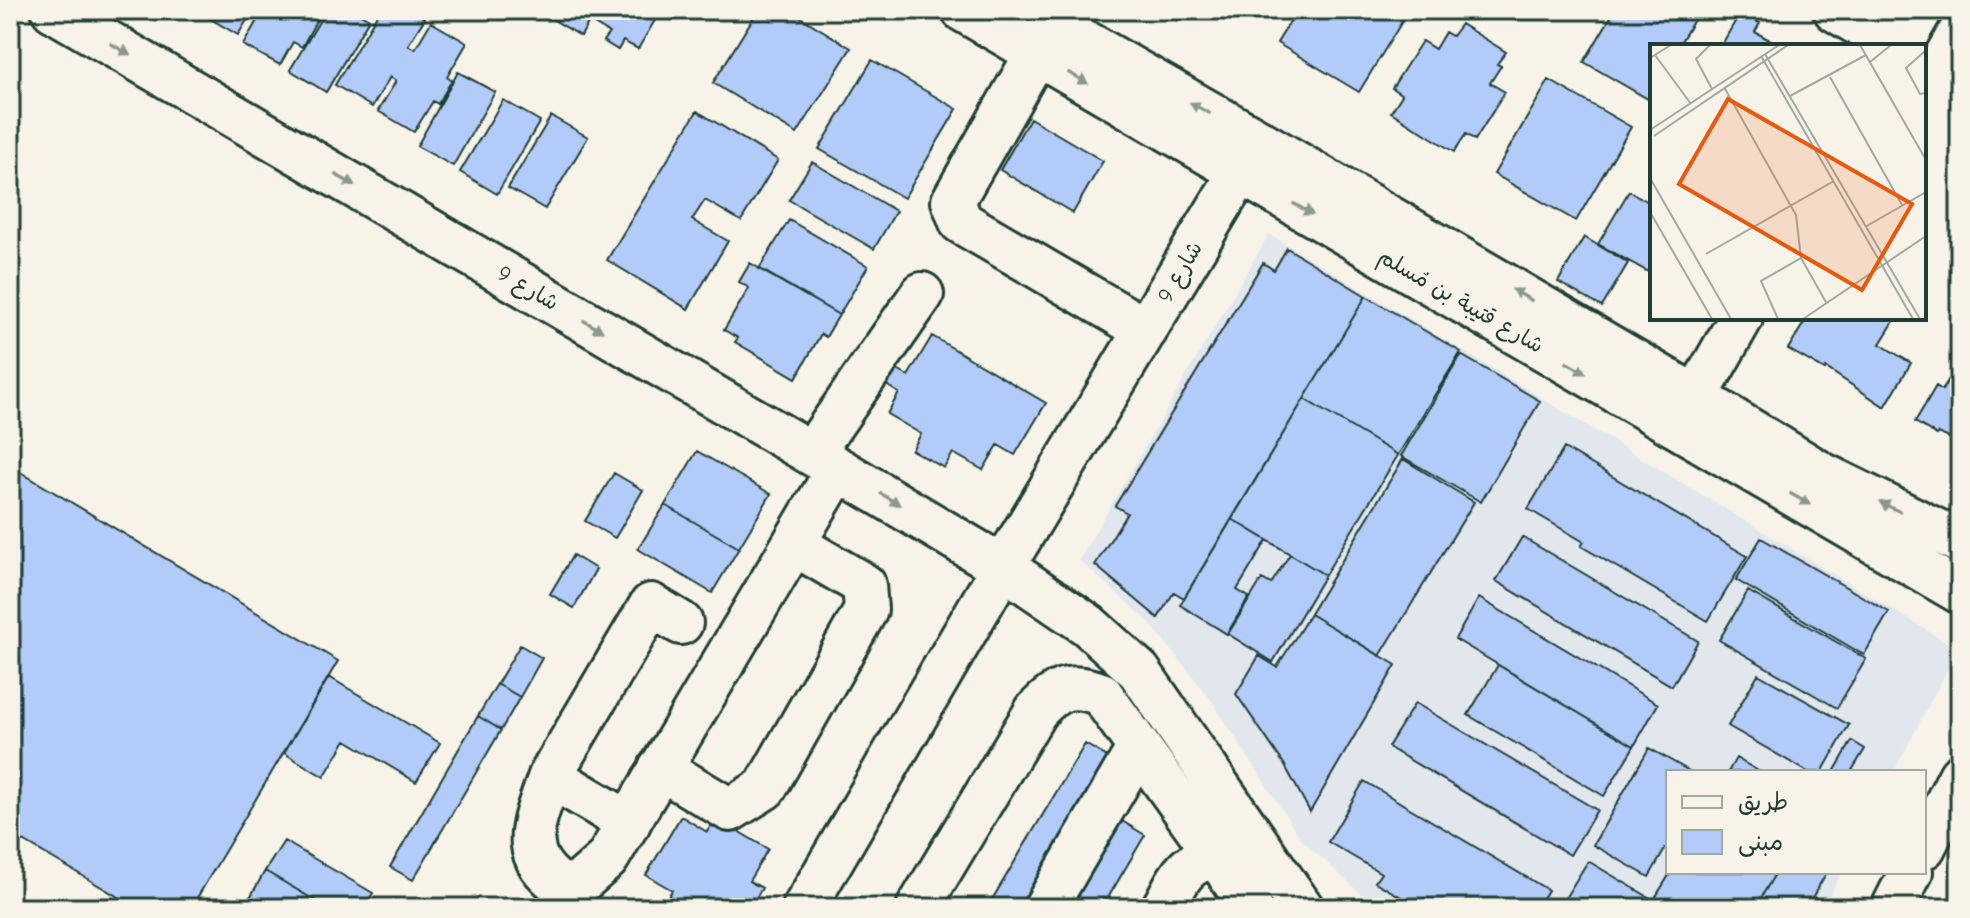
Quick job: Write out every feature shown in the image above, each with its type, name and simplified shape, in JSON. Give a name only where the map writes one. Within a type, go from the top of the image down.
[{"type":"street","name":"شارع 9","points":[[53,10],[825,461],[1003,567],[1088,625],[1139,671],[1302,908]]},
{"type":"street","name":"شارع قتيبة بن مُسلم","points":[[963,10],[1037,53],[1249,156],[1696,397],[1822,474],[1960,542]]},
{"type":"street","name":"شارع قتيبة بن مُسلم","points":[[1029,10],[1249,156],[1960,592]]},
{"type":"street","points":[[1835,10],[1894,44]]},
{"type":"street","points":[[1898,44],[1921,10]]},
{"type":"street","points":[[1037,53],[953,201],[961,222],[1146,330]]},
{"type":"street","name":"شارع 9","points":[[804,908],[1249,156]]},
{"type":"street","points":[[681,623],[651,605],[550,776],[535,819],[532,851],[545,874],[564,887],[582,881],[607,859],[629,823],[794,544],[825,461],[922,294]]},
{"type":"street","points":[[1696,397],[1740,320]]},
{"type":"street","points":[[660,768],[730,810],[765,788],[866,610],[864,585],[794,544]]},
{"type":"street","points":[[918,908],[1036,711],[1050,695],[1075,687],[1101,694],[1251,908]]},
{"type":"street","points":[[1045,908],[1139,747]]},
{"type":"street","points":[[550,776],[629,823]]},
{"type":"street","points":[[1926,843],[1960,776]]},
{"type":"street","points":[[1163,908],[1190,864],[1217,856]]},
{"type":"street","points":[[1893,908],[1910,874]]},
{"type":"shaded area","points":[[1269,234],[1958,649],[1895,770],[1666,770],[1666,874],[1841,874],[1823,908],[1376,908],[1301,839],[1210,698],[1148,621],[1079,560]]},
{"type":"building","points":[[206,10],[253,10],[238,35],[204,15]]},
{"type":"building","points":[[263,10],[322,10],[302,47],[293,42],[280,65],[243,45]]},
{"type":"building","points":[[326,10],[354,10],[369,19],[326,92],[290,70]]},
{"type":"building","points":[[380,10],[411,10],[425,18],[408,45],[415,49],[431,22],[467,43],[447,77],[452,80],[438,104],[433,101],[414,132],[378,111],[396,81],[390,77],[372,107],[335,85]]},
{"type":"building","points":[[537,10],[661,10],[638,49],[623,41],[618,50],[603,41],[609,33],[589,21],[581,36]]},
{"type":"building","points":[[758,10],[789,10],[851,48],[797,134],[713,83]]},
{"type":"building","points":[[1297,10],[1409,10],[1359,92],[1277,43]]},
{"type":"building","points":[[1615,10],[1700,10],[1679,44],[1650,44],[1648,99],[1584,62]]},
{"type":"building","points":[[1740,13],[1760,23],[1755,32],[1777,44],[1722,44]]},
{"type":"building","points":[[1461,24],[1506,52],[1497,64],[1501,66],[1490,83],[1505,92],[1475,140],[1466,134],[1454,152],[1391,112],[1402,95],[1392,88],[1422,41],[1435,49],[1445,32],[1452,36]]},
{"type":"building","points":[[872,60],[957,109],[904,198],[819,149]]},
{"type":"building","points":[[458,72],[495,92],[453,166],[417,146]]},
{"type":"building","points":[[1549,80],[1631,127],[1576,221],[1494,174]]},
{"type":"building","points":[[503,100],[540,121],[497,194],[460,172]]},
{"type":"building","points":[[697,111],[778,160],[741,221],[705,200],[692,220],[728,241],[688,309],[607,260]]},
{"type":"building","points":[[551,116],[588,137],[545,209],[508,188]]},
{"type":"building","points":[[1030,118],[1103,161],[1073,213],[1000,170]]},
{"type":"building","points":[[812,162],[896,211],[874,249],[789,200]]},
{"type":"building","points":[[1629,191],[1650,203],[1650,273],[1598,244]]},
{"type":"building","points":[[789,220],[868,266],[839,315],[759,269]]},
{"type":"building","points":[[1584,237],[1628,263],[1602,307],[1558,282]]},
{"type":"building","points":[[1287,248],[1366,296],[1184,598],[1174,592],[1158,618],[1095,565],[1127,513],[1115,506],[1263,263],[1274,270]]},
{"type":"building","points":[[750,263],[839,315],[826,337],[821,334],[796,378],[735,342],[738,338],[724,330],[749,288],[739,282]]},
{"type":"building","points":[[1366,296],[1461,352],[1398,455],[1304,399]]},
{"type":"building","points":[[1806,320],[1895,320],[1880,344],[1911,363],[1885,407],[1826,368],[1788,349]]},
{"type":"building","points":[[932,336],[1046,403],[1015,455],[998,445],[983,470],[953,453],[944,468],[912,450],[921,434],[887,414],[899,393],[883,383],[892,367],[908,376]]},
{"type":"building","points":[[1461,355],[1540,401],[1481,502],[1401,456]]},
{"type":"building","points":[[1949,379],[1960,385],[1960,443],[1937,435],[1915,422],[1936,386],[1942,390]]},
{"type":"building","points":[[1304,399],[1398,455],[1325,575],[1232,519]]},
{"type":"building","points":[[1564,448],[1747,556],[1708,621],[1581,546],[1584,542],[1528,509]]},
{"type":"building","points":[[697,451],[771,494],[739,548],[665,505]]},
{"type":"building","points":[[1403,459],[1474,502],[1380,656],[1310,614]]},
{"type":"building","points":[[10,466],[338,661],[191,908],[137,908],[10,833]]},
{"type":"building","points":[[614,473],[643,490],[615,538],[585,521]]},
{"type":"building","points":[[665,505],[739,548],[712,593],[638,549]]},
{"type":"building","points":[[1232,519],[1267,540],[1237,590],[1249,597],[1227,634],[1180,605]]},
{"type":"building","points":[[1522,537],[1698,641],[1672,686],[1496,581]]},
{"type":"building","points":[[1761,538],[1889,612],[1864,655],[1736,580]]},
{"type":"building","points":[[1290,554],[1325,575],[1273,662],[1228,634],[1262,579],[1271,584]]},
{"type":"building","points":[[573,555],[596,569],[574,608],[550,594]]},
{"type":"building","points":[[1748,591],[1866,659],[1837,708],[1719,640]]},
{"type":"building","points":[[1479,598],[1658,704],[1634,746],[1455,639]]},
{"type":"building","points":[[1310,614],[1396,665],[1310,812],[1284,764],[1236,694],[1259,656],[1277,667]]},
{"type":"building","points":[[520,645],[542,658],[520,697],[497,684]]},
{"type":"building","points":[[1498,665],[1634,746],[1604,796],[1468,715]]},
{"type":"building","points":[[1758,674],[1849,725],[1823,770],[1805,770],[1728,726]]},
{"type":"building","points":[[329,677],[440,743],[416,782],[346,740],[324,777],[284,753]]},
{"type":"building","points":[[497,684],[520,697],[501,730],[478,716]]},
{"type":"building","points":[[1415,703],[1597,810],[1570,855],[1388,747]]},
{"type":"building","points":[[478,716],[501,730],[413,880],[390,867]]},
{"type":"building","points":[[1852,741],[1865,749],[1852,770],[1835,770]]},
{"type":"building","points":[[1085,744],[1109,758],[1020,908],[987,908]]},
{"type":"building","points":[[1649,748],[1688,770],[1666,770],[1666,847],[1649,877],[1593,845]]},
{"type":"building","points":[[1736,758],[1757,770],[1729,770]]},
{"type":"building","points":[[1364,781],[1548,890],[1537,908],[1413,908],[1415,905],[1375,882],[1381,873],[1328,842]]},
{"type":"building","points":[[681,816],[707,832],[716,818],[768,849],[749,881],[762,888],[750,908],[662,908],[672,890],[646,875]]},
{"type":"building","points":[[1122,821],[1145,835],[1102,908],[1070,908]]},
{"type":"building","points":[[284,841],[373,893],[364,908],[328,908],[265,871]]},
{"type":"building","points":[[1588,861],[1667,908],[1559,908]]},
{"type":"building","points":[[265,871],[328,908],[244,908]]},
{"type":"building","points":[[1670,874],[1775,874],[1755,908],[1671,908],[1655,898]]},
{"type":"building","points":[[1775,874],[1826,874],[1806,908],[1755,908]]}]
